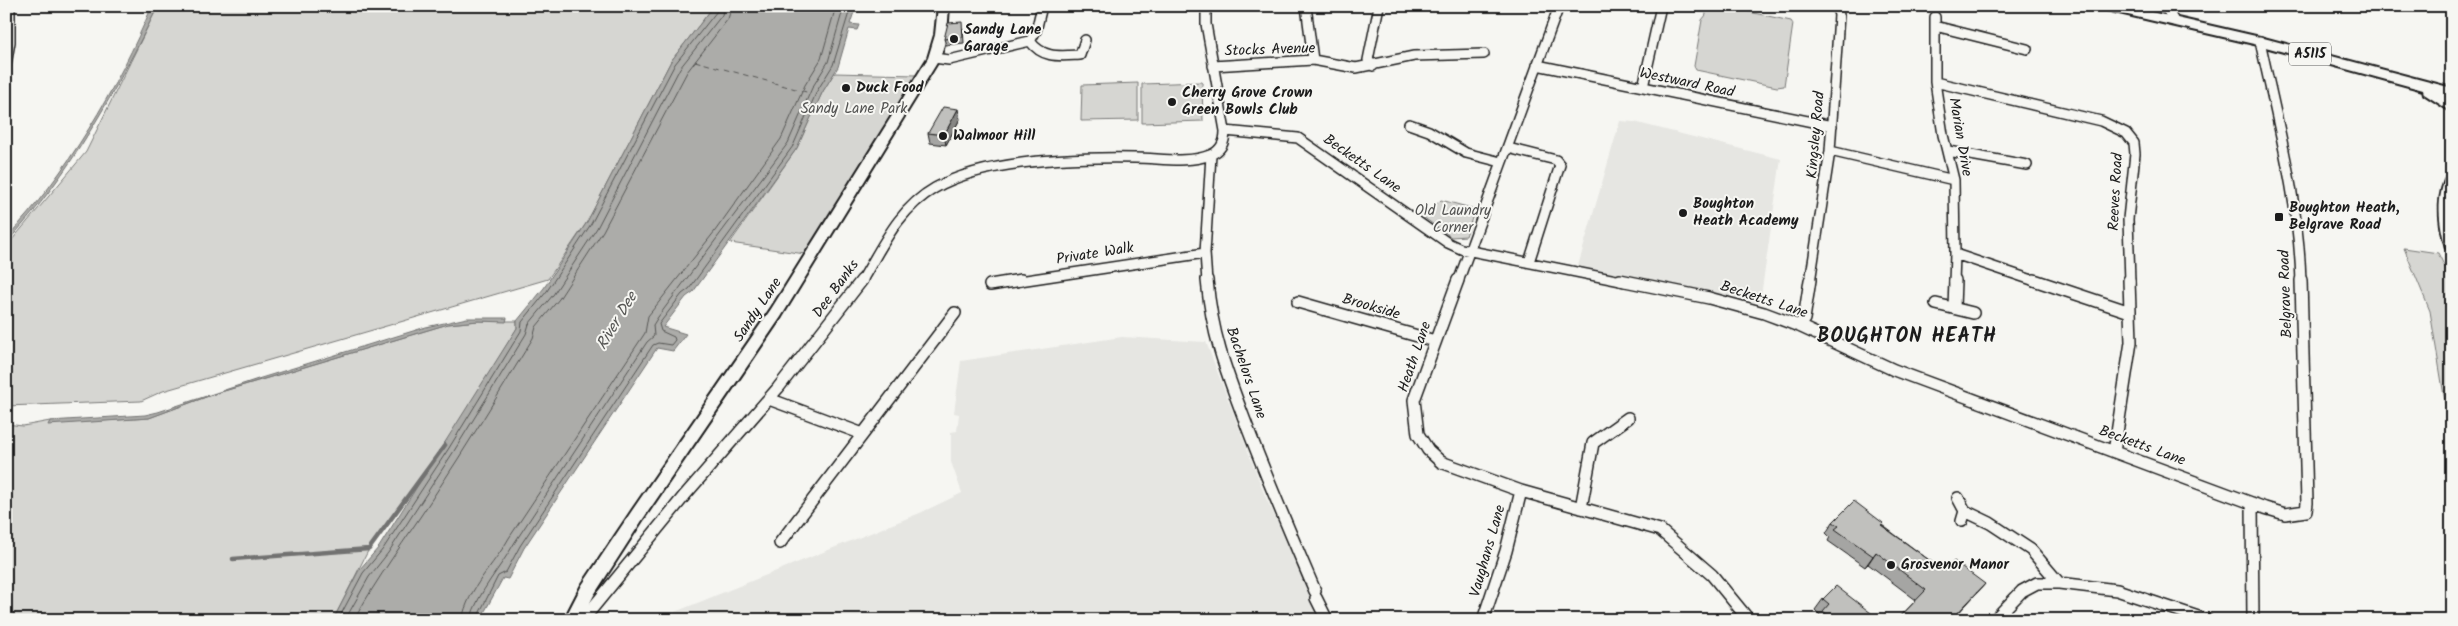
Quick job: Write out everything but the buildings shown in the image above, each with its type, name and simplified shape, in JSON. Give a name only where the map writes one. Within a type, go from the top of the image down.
[{"type":"highway","name":"A5115","points":[[2106,6],[2260,41],[2452,93]]},
{"type":"highway","name":"A5115","points":[[2408,81],[2434,93],[2452,107]]},
{"type":"main road","name":"Sandy Lane","points":[[572,620],[634,521],[776,313],[934,58],[941,34],[944,6]]},
{"type":"street","points":[[6,65],[10,6]]},
{"type":"street","points":[[934,58],[949,60],[1030,41],[1036,30],[1042,6]]},
{"type":"street","points":[[1206,6],[1206,24],[1225,131],[1225,142],[1218,151],[1210,155]]},
{"type":"street","points":[[1306,6],[1313,60]]},
{"type":"street","points":[[1373,66],[1368,60],[1380,6]]},
{"type":"street","name":"Heath Lane","points":[[1559,6],[1414,400],[1418,434],[1428,450],[1441,462],[1521,491],[1660,530],[1712,575],[1749,620]]},
{"type":"street","points":[[1643,88],[1661,6]]},
{"type":"street","name":"Kingsley Road","points":[[1799,326],[1804,319],[1830,151],[1839,15],[1837,8],[1833,6]]},
{"type":"street","points":[[2165,6],[2174,21]]},
{"type":"street","name":"Marian Drive","points":[[1954,308],[1956,254],[1954,180],[1942,135],[1935,82],[1935,21],[2008,40],[2028,49]]},
{"type":"street","points":[[1030,41],[1040,54],[1080,59],[1085,40]]},
{"type":"street","name":"Belgrave Road","points":[[2260,41],[2295,205],[2300,245],[2307,503],[2306,511],[2298,514]]},
{"type":"street","name":"Stocks Avenue","points":[[1213,66],[1313,60],[1356,68],[1414,56],[1479,56]]},
{"type":"street","name":"Westward Road","points":[[1537,65],[1832,126]]},
{"type":"street","name":"Reeves Road","points":[[1935,82],[2102,121],[2126,133],[2134,143],[2135,154],[2128,219],[2131,342],[2114,452]]},
{"type":"street","points":[[1409,125],[1429,131],[1466,153],[1501,162]]},
{"type":"street","name":"Becketts Lane","points":[[1225,131],[1298,138],[1448,243],[1470,252],[1709,298],[1764,313],[1799,326],[1894,370],[2252,503],[2288,515],[2298,514]]},
{"type":"street","points":[[1508,148],[1556,160],[1560,165],[1529,262]]},
{"type":"street","points":[[1830,151],[1954,180]]},
{"type":"street","points":[[1948,152],[2027,165]]},
{"type":"street","name":"Bachelors Lane","points":[[1210,155],[1212,160],[1205,253],[1210,316],[1220,356],[1272,491],[1327,620]]},
{"type":"street","name":"Dee Banks","points":[[578,620],[586,616],[699,477],[769,399],[856,290],[901,214],[912,203],[938,187],[984,172],[1025,165],[1094,159],[1191,159],[1210,155]]},
{"type":"street","points":[[2452,177],[2445,203],[2446,230],[2452,248]]},
{"type":"street","name":"Private Walk","points":[[990,285],[1205,253]]},
{"type":"street","points":[[1956,254],[2130,312]]},
{"type":"street","name":"Brookside","points":[[1298,302],[1435,341]]},
{"type":"street","points":[[1936,304],[1973,313]]},
{"type":"street","points":[[780,543],[955,313]]},
{"type":"street","points":[[769,399],[863,434]]},
{"type":"street","points":[[1581,508],[1593,443],[1628,418]]},
{"type":"street","name":"Vaughans Lane","points":[[1483,620],[1506,552],[1521,491]]},
{"type":"street","points":[[1958,498],[1963,516],[1990,523],[2024,544],[2046,565],[2059,583]]},
{"type":"street","points":[[2252,503],[2253,620]]},
{"type":"street","points":[[1994,620],[2022,591],[2037,583],[2059,583],[2117,590],[2207,620]]},
{"type":"shaded area","name":"Boughton Heath Academy","points":[[1620,121],[1634,122],[1781,159],[1760,303],[1578,266]]},
{"type":"shaded area","points":[[1122,337],[1206,342],[1266,498],[1327,620],[675,620],[675,612],[920,513],[962,493],[951,462],[951,432],[957,431],[959,414],[954,413],[961,361]]},
{"type":"green space","points":[[158,6],[714,6],[671,61],[587,222],[548,279],[163,391],[141,401],[6,406],[6,247],[86,152]]},
{"type":"green space","points":[[1705,6],[1721,6],[1791,21],[1793,24],[1784,86],[1777,87],[1696,70],[1694,66],[1702,20],[1706,15]]},
{"type":"green space","name":"Sandy Lane Park","points":[[834,73],[916,75],[805,254],[730,243],[797,148],[822,93]]},
{"type":"green space","name":"Cherry Grove Crown Green Bowls Club","points":[[1202,82],[1203,121],[1142,123],[1142,84]]},
{"type":"green space","name":"Cherry Grove Crown Green Bowls Club","points":[[1138,83],[1138,120],[1081,121],[1082,85]]},
{"type":"green space","name":"Old Laundry Corner","points":[[1441,200],[1475,209],[1466,236],[1451,237],[1423,217]]},
{"type":"green space","points":[[2404,248],[2438,253],[2452,281],[2452,444],[2430,311]]},
{"type":"green space","points":[[478,321],[517,321],[517,328],[445,445],[369,549],[333,620],[6,620],[6,424],[23,426],[50,421],[85,422],[149,418],[214,394],[448,324]]},
{"type":"water","points":[[152,6],[158,6],[126,69],[91,130],[51,189],[6,243],[6,238],[49,187],[89,129],[124,67]]},
{"type":"water","name":"River Dee","points":[[714,6],[856,6],[850,24],[859,25],[857,30],[849,29],[838,67],[822,93],[797,148],[693,292],[686,297],[663,327],[686,334],[673,351],[657,348],[524,548],[508,579],[503,578],[480,620],[333,620],[359,570],[379,547],[517,328],[517,321],[544,288],[587,222],[671,61]]},
{"type":"water","points":[[467,318],[507,318],[506,322],[478,321],[448,324],[214,394],[149,418],[48,425],[50,421],[145,415],[158,412],[261,378],[426,327]]},
{"type":"waterway","points":[[233,559],[369,549],[445,445]]},
{"type":"ferry route","points":[[695,61],[810,93]]},
{"type":"place","name":"Sandy Lane Garage","points":[[954,39]]},
{"type":"place","name":"Duck Food","points":[[846,88]]},
{"type":"place","name":"Cherry Grove Crown Green Bowls Club","points":[[1172,102]]},
{"type":"place","name":"Walmoor Hill","points":[[943,136]]},
{"type":"place","name":"Boughton Heath Academy","points":[[1683,213]]},
{"type":"place","name":"Boughton Heath, Belgrave Road","points":[[2279,217]]},
{"type":"place","name":"Grosvenor Manor","points":[[1891,565]]},
{"type":"district","name":"BOUGHTON HEATH","points":[[1907,337]]}]
